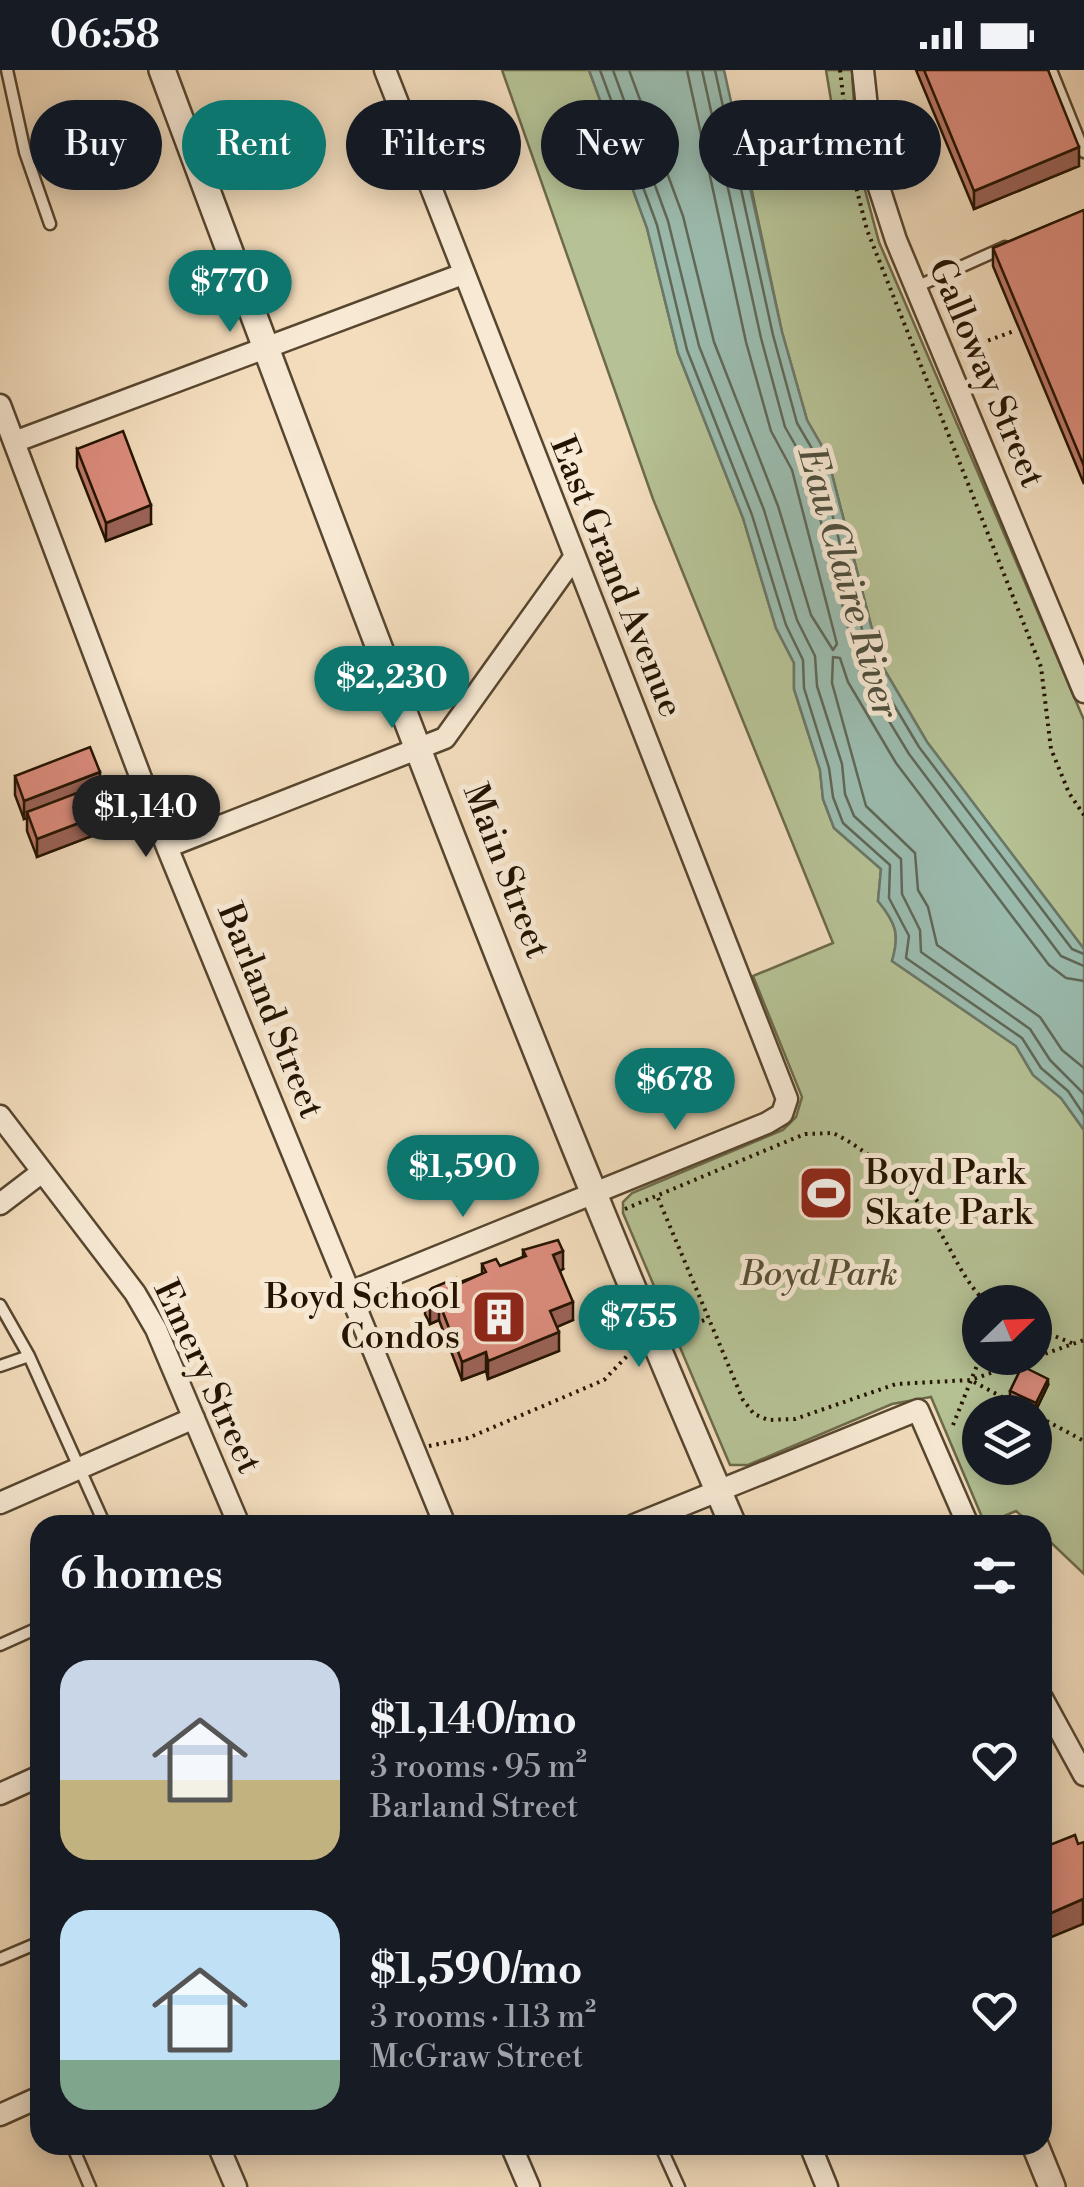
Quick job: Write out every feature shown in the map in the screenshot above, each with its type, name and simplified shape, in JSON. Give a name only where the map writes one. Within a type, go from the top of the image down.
[{"type":"street","name":"Main Street","points":[[162,70],[266,349],[595,1194],[730,1515]]},
{"type":"street","name":"East Grand Avenue","points":[[385,70],[573,559],[785,1088],[786,1108],[767,1123],[595,1194]]},
{"type":"street","name":"Galloway Street","points":[[863,70],[874,172],[915,287],[1084,692]]},
{"type":"street","points":[[14,442],[463,274]]},
{"type":"street","name":"Barland Street","points":[[0,405],[167,847],[441,1515]]},
{"type":"street","points":[[167,847],[444,738],[573,559]]},
{"type":"street","name":"Emery Street","points":[[0,1116],[135,1293],[235,1515]]},
{"type":"street","points":[[0,1204],[42,1172]]},
{"type":"street","points":[[350,1292],[595,1194]]},
{"type":"street","points":[[659,1515],[918,1410],[964,1515]]},
{"type":"street","points":[[0,1503],[194,1418]]},
{"type":"street","points":[[1052,1716],[1084,1775]]},
{"type":"street","points":[[0,1794],[30,1780]]},
{"type":"street","points":[[0,2115],[30,2102]]},
{"type":"street","points":[[222,2155],[236,2187]]},
{"type":"street","points":[[515,2155],[529,2187]]},
{"type":"street","points":[[814,2155],[827,2187]]},
{"type":"street","points":[[1039,2155],[1052,2187]]},
{"type":"lane","points":[[7,70],[25,152],[50,224]]},
{"type":"lane","points":[[1051,70],[1084,152]]},
{"type":"lane","points":[[915,287],[1012,244]]},
{"type":"lane","points":[[0,1305],[29,1356],[101,1515]]},
{"type":"lane","points":[[0,1366],[29,1356]]},
{"type":"lane","points":[[0,1645],[30,1632]]},
{"type":"lane","points":[[0,1959],[30,1946]]},
{"type":"lane","points":[[76,2155],[90,2187]]},
{"type":"lane","points":[[665,2155],[679,2187]]},
{"type":"path","points":[[840,70],[858,200],[918,368],[1041,667],[1051,749],[1069,793],[1084,815]]},
{"type":"path","points":[[918,368],[1014,331]]},
{"type":"path","points":[[622,1210],[794,1138],[833,1133],[912,1197],[933,1220],[967,1285]]},
{"type":"path","points":[[658,1198],[743,1400],[754,1414],[768,1420],[794,1419],[896,1384],[971,1380],[1084,1340]]},
{"type":"path","points":[[695,1324],[710,1317]]},
{"type":"path","points":[[1052,1334],[1076,1343]]},
{"type":"path","points":[[415,1452],[438,1442],[468,1438],[604,1380],[630,1353]]},
{"type":"path","points":[[953,1424],[973,1375]]},
{"type":"path","points":[[971,1380],[1084,1440]]},
{"type":"green space","name":"Boyd Park","points":[[502,70],[589,70],[600,100],[541,100],[541,181],[521,124],[521,100],[513,100]]},
{"type":"green space","points":[[826,70],[852,70],[854,100],[831,100]]},
{"type":"green space","name":"Boyd Park","points":[[544,190],[633,190],[647,228],[678,353],[743,518],[776,628],[794,663],[794,689],[820,770],[823,799],[834,828],[881,869],[878,901],[895,930],[892,961],[1016,1046],[1033,1075],[1061,1098],[1084,1130],[1084,1574],[1052,1544],[1052,1515],[1021,1515],[1016,1511],[981,1515],[968,1485],[1052,1485],[1052,1395],[962,1395],[962,1470],[931,1397],[892,1404],[748,1465],[730,1465],[623,1213],[623,1202],[632,1193],[783,1130],[796,1117],[802,1097],[753,976],[833,943],[653,499]]},
{"type":"green space","points":[[752,190],[865,190],[879,242],[1084,720],[1084,949],[927,742],[881,664],[827,455],[807,420],[782,332]]},
{"type":"water","name":"Eau Claire River","points":[[589,70],[724,70],[731,100],[699,100],[699,190],[751,190],[782,332],[807,420],[827,455],[881,664],[927,742],[1084,949],[1084,1130],[1061,1098],[1033,1075],[1016,1046],[892,961],[896,936],[878,901],[881,869],[834,828],[823,799],[820,770],[794,689],[794,663],[776,628],[743,518],[678,353],[647,228],[633,190],[679,190],[679,100],[600,100]]},
{"type":"building","points":[[924,70],[1048,70],[1079,147],[974,191],[941,111],[941,100],[936,100]]},
{"type":"building","points":[[1084,210],[1084,466],[993,248]]},
{"type":"building","points":[[123,431],[151,505],[106,523],[77,449]]},
{"type":"building","points":[[90,747],[100,772],[24,801],[15,776]]},
{"type":"building","points":[[103,783],[113,810],[37,839],[27,812]]},
{"type":"building","name":"Boyd School Condos","points":[[558,1240],[563,1251],[553,1255],[573,1302],[550,1311],[559,1332],[488,1361],[486,1352],[462,1362],[439,1302],[430,1306],[425,1295],[456,1278],[459,1284],[486,1272],[482,1264],[496,1259],[500,1266],[526,1256],[523,1250]]},
{"type":"building","points":[[1018,1375],[1048,1379],[1040,1395],[1010,1391]]},
{"type":"building","points":[[1075,1835],[1078,1844],[1084,1842],[1084,1902],[1083,1899],[1052,1913],[1052,1844]]},
{"type":"place","name":"Boyd Park Skate Park","points":[[826,1193]]},
{"type":"place","name":"Boyd School Condos","points":[[499,1317]]}]
